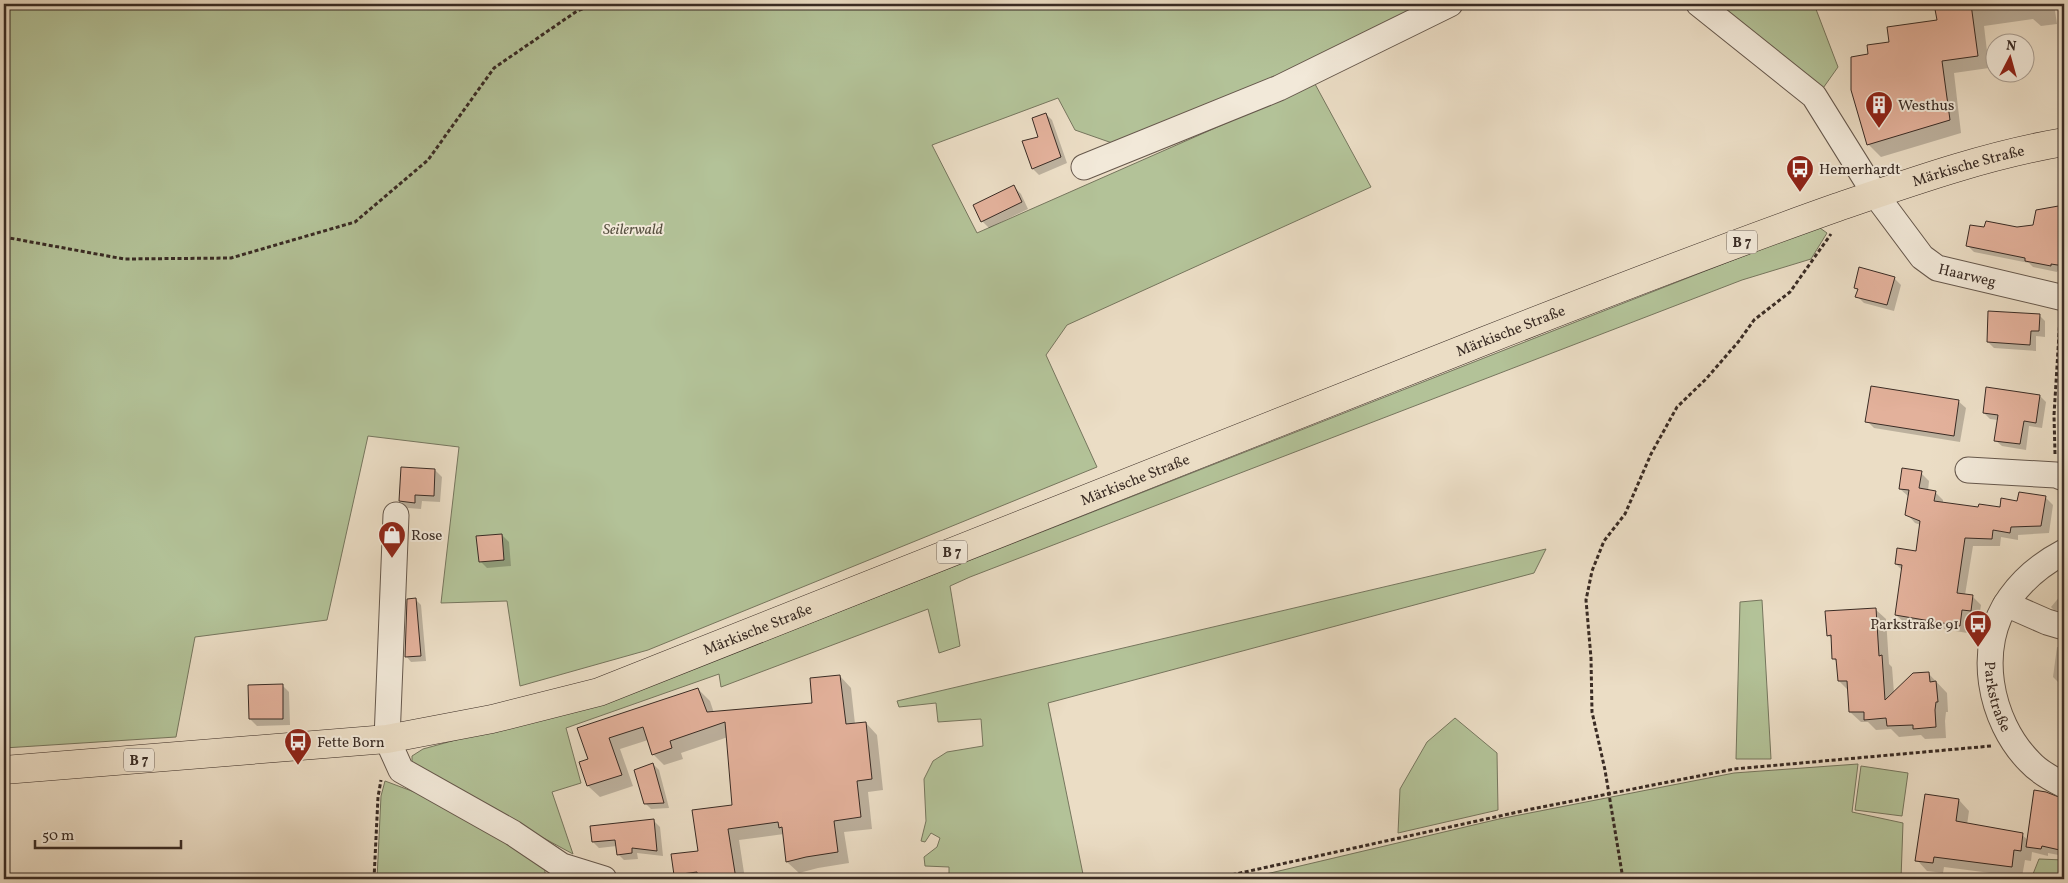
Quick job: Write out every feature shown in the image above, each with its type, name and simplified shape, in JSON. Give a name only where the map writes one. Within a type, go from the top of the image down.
[{"type":"main road","name":"Märkische Straße","points":[[4,770],[387,740],[492,719],[599,692],[1610,291],[1875,194],[2033,147],[2064,142]]},
{"type":"street","points":[[1084,167],[1279,88],[1450,4]]},
{"type":"street","points":[[1699,4],[1814,96],[1875,194]]},
{"type":"street","name":"Haarweg","points":[[1875,194],[1922,257],[1937,268],[2062,297]]},
{"type":"street","points":[[1968,470],[2060,476]]},
{"type":"street","points":[[396,515],[387,740],[401,770],[513,833],[562,872],[604,879]]},
{"type":"street","name":"Parkstraße","points":[[2064,552],[2044,563],[2020,585],[2006,604],[1994,631],[1990,668],[1997,708],[2014,744],[2044,774],[2064,785]]},
{"type":"street","points":[[2006,604],[2047,622],[2064,627]]},
{"type":"path","points":[[4,237],[124,259],[231,258],[355,222],[428,160],[494,68],[578,10],[596,4]]},
{"type":"path","points":[[1623,879],[1605,770],[1592,712],[1591,658],[1586,600],[1592,571],[1604,541],[1625,514],[1651,454],[1677,407],[1706,379],[1739,341],[1754,320],[1790,292],[1831,233],[1835,208]]},
{"type":"path","points":[[2060,476],[2054,415],[2062,297]]},
{"type":"path","points":[[1213,879],[1608,793],[1734,769],[2014,744]]},
{"type":"path","points":[[374,879],[378,796],[382,773]]},
{"type":"green space","name":"Seilerwald","points":[[4,4],[1431,4],[1269,85],[1115,144],[1075,130],[1058,98],[932,145],[977,233],[1315,84],[1371,187],[1067,325],[1046,355],[1097,467],[648,650],[520,686],[507,601],[441,603],[459,447],[368,436],[327,620],[195,637],[176,737],[4,748]]},
{"type":"green space","points":[[1698,4],[1814,4],[1838,67],[1821,91]]},
{"type":"green space","points":[[1820,228],[1827,233],[1811,259],[1742,280],[950,586],[960,646],[939,653],[928,609],[721,687],[719,674],[566,728],[581,783],[552,792],[573,854],[416,769],[412,762],[412,756],[423,749],[597,701],[719,659],[1807,231]]},
{"type":"green space","points":[[1546,549],[1534,573],[1048,703],[1084,879],[949,879],[949,867],[925,866],[924,857],[937,847],[940,838],[931,833],[925,842],[921,841],[926,821],[924,779],[933,761],[947,752],[983,746],[981,719],[938,722],[936,703],[899,707],[897,701]]},
{"type":"green space","points":[[1762,600],[1771,759],[1736,759],[1740,602]]},
{"type":"green space","points":[[1455,718],[1497,753],[1498,810],[1398,833],[1400,789],[1427,742]]},
{"type":"green space","points":[[1858,764],[1852,812],[1903,823],[1901,879],[1245,879],[1499,819],[1734,773]]},
{"type":"green space","points":[[1861,766],[1908,773],[1902,816],[1855,810]]},
{"type":"green space","points":[[385,781],[449,805],[544,865],[546,879],[377,879],[381,796]]},
{"type":"green space","points":[[2039,859],[2064,860],[2064,879],[2031,879]]},
{"type":"building","points":[[1934,4],[1971,4],[1978,56],[1942,61],[1950,120],[1867,145],[1851,90],[1851,57],[1868,54],[1867,45],[1889,42],[1887,27],[1937,20]]},
{"type":"building","points":[[1046,113],[1061,157],[1032,169],[1022,141],[1038,137],[1032,118]]},
{"type":"building","points":[[1014,185],[1022,202],[981,222],[973,205]]},
{"type":"building","points":[[2064,205],[2064,266],[2051,264],[2051,266],[2025,261],[2025,258],[1966,246],[1970,225],[1984,227],[1986,221],[2017,227],[2033,225],[2036,210]]},
{"type":"building","points":[[1859,267],[1895,277],[1887,305],[1855,297],[1858,289],[1854,288]]},
{"type":"building","points":[[1988,311],[2040,314],[2039,331],[2031,331],[2030,345],[1987,342]]},
{"type":"building","points":[[1871,386],[1959,400],[1954,436],[1865,422]]},
{"type":"building","points":[[1986,387],[2040,395],[2036,423],[2024,421],[2020,444],[1994,441],[1998,415],[1983,413]]},
{"type":"building","points":[[401,467],[435,469],[434,496],[415,495],[415,503],[399,501]]},
{"type":"building","points":[[1902,468],[1922,471],[1919,488],[1936,491],[1934,501],[1978,507],[1979,504],[2000,507],[2001,498],[2017,501],[2019,492],[2046,496],[2041,526],[2011,527],[2010,533],[1993,530],[1992,539],[1965,538],[1957,593],[1973,595],[1971,611],[1962,610],[1960,626],[1895,615],[1902,565],[1895,564],[1897,548],[1916,551],[1920,521],[1905,515],[1909,490],[1899,489]]},
{"type":"building","points":[[502,534],[504,560],[479,562],[476,536]]},
{"type":"building","points":[[416,598],[421,656],[405,657],[407,599]]},
{"type":"building","points":[[1876,608],[1879,656],[1882,655],[1885,700],[1913,673],[1929,672],[1930,682],[1936,681],[1938,702],[1936,702],[1935,710],[1936,727],[1913,729],[1913,725],[1887,726],[1886,718],[1864,720],[1864,712],[1849,712],[1847,681],[1838,681],[1836,659],[1832,659],[1831,635],[1827,636],[1825,611]]},
{"type":"building","points":[[840,675],[846,724],[866,722],[872,779],[857,781],[861,817],[834,821],[838,852],[786,862],[782,827],[779,828],[778,822],[728,829],[736,879],[698,879],[697,872],[674,875],[671,854],[698,851],[692,810],[732,805],[725,722],[670,741],[672,748],[652,755],[643,727],[609,738],[622,775],[587,786],[579,762],[588,759],[577,728],[698,688],[707,712],[812,703],[810,678]]},
{"type":"building","points":[[283,684],[283,719],[249,719],[248,685]]},
{"type":"building","points":[[653,763],[664,803],[644,804],[634,770]]},
{"type":"building","points":[[2034,790],[2046,792],[2064,799],[2064,851],[2042,846],[2041,849],[2026,847]]},
{"type":"building","points":[[1925,794],[1959,799],[1956,821],[2023,833],[2021,851],[2014,850],[2012,867],[1934,857],[1933,863],[1915,861]]},
{"type":"building","points":[[654,819],[657,851],[632,848],[632,853],[617,855],[615,840],[592,842],[590,826]]},
{"type":"place","name":"Westhus","points":[[1879,129]]},
{"type":"place","name":"Hemerhardt","points":[[1800,193]]},
{"type":"place","name":"Rose","points":[[392,559]]},
{"type":"place","name":"Parkstraße 91","points":[[1978,648]]},
{"type":"place","name":"Fette Born","points":[[298,766]]}]
